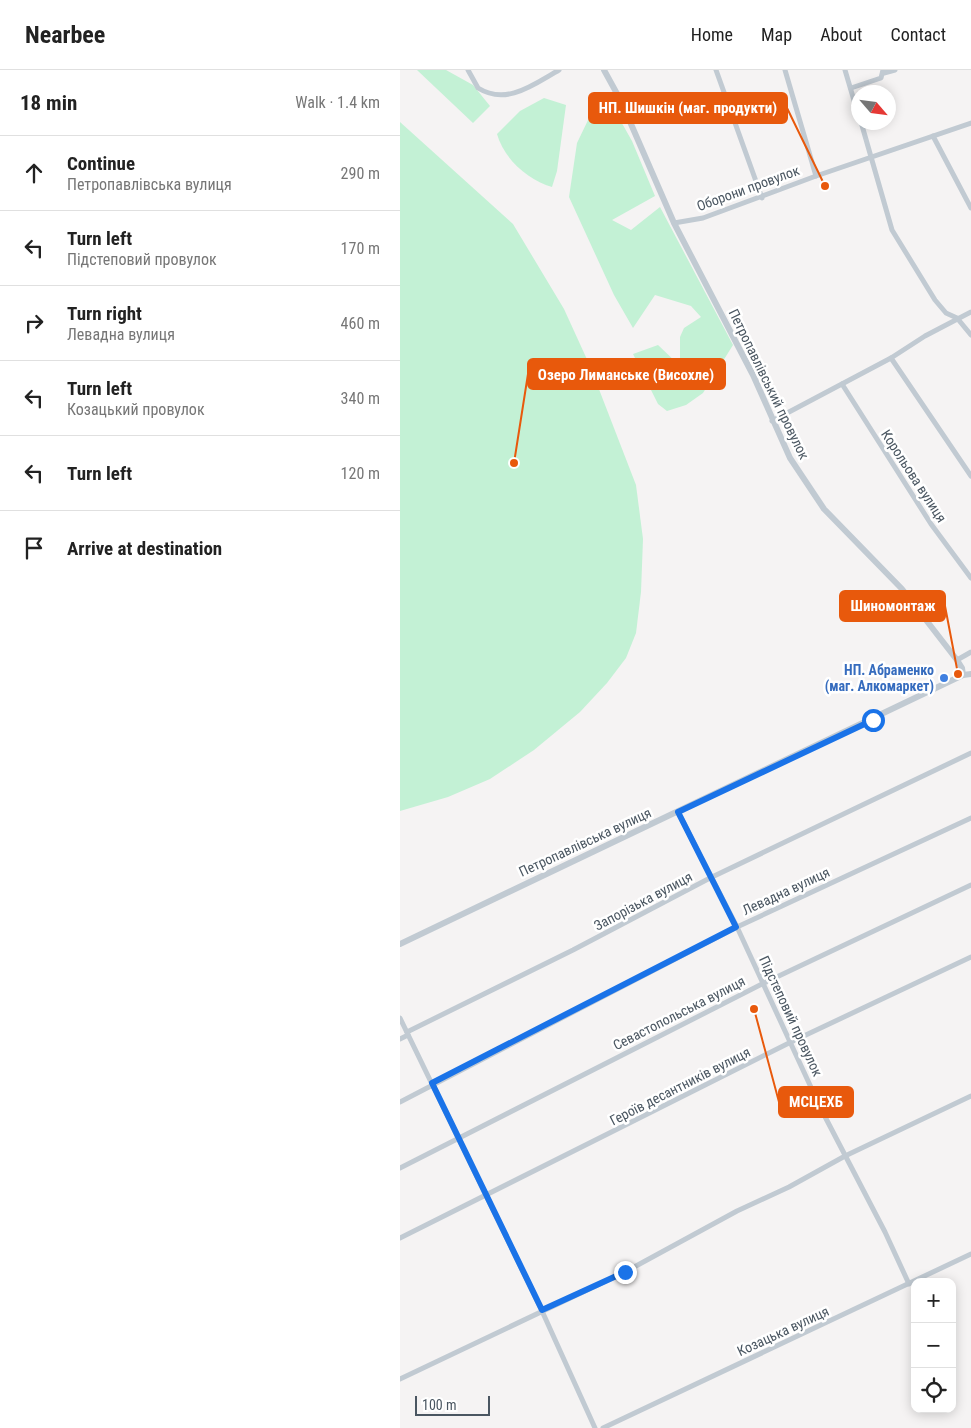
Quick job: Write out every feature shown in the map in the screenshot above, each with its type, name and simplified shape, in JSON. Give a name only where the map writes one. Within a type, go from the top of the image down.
[{"type":"street","points":[[468,70],[474,83],[484,92],[500,95],[513,95],[559,70]]},
{"type":"street","name":"Петропавлівський провулок","points":[[604,70],[621,101],[674,223],[753,375],[772,422],[790,458],[824,509],[902,589],[957,660],[962,668],[963,675]]},
{"type":"street","points":[[716,70],[762,198]]},
{"type":"street","points":[[785,70],[816,176]]},
{"type":"street","points":[[845,70],[851,88]]},
{"type":"street","points":[[860,85],[881,78],[883,72],[895,70]]},
{"type":"street","name":"Оборони провулок","points":[[674,223],[703,218],[762,198],[816,176],[971,123]]},
{"type":"street","points":[[863,130],[892,230],[935,300],[946,314],[957,318],[971,335]]},
{"type":"street","points":[[933,136],[971,208]]},
{"type":"street","points":[[772,422],[891,358],[957,318],[971,312]]},
{"type":"street","points":[[891,358],[971,476]]},
{"type":"street","name":"Корольова вулиця","points":[[842,384],[931,524],[971,578]]},
{"type":"street","points":[[957,660],[971,652]]},
{"type":"street","name":"Петропавлівська вулиця","points":[[400,944],[963,675],[971,674]]},
{"type":"street","name":"Запорізька вулиця","points":[[400,1039],[710,878],[971,753]]},
{"type":"street","name":"Підстеповий провулок","points":[[678,812],[764,983],[845,1156],[886,1232],[909,1284]]},
{"type":"street","name":"Левадна вулиця","points":[[400,1102],[432,1083],[736,927],[971,818]]},
{"type":"street","name":"Севастопольська вулиця","points":[[400,1168],[764,983],[971,884]]},
{"type":"street","name":"Героїв десантників вулиця","points":[[400,1238],[791,1042],[971,957]]},
{"type":"street","points":[[400,1018],[542,1310],[595,1428]]},
{"type":"street","points":[[400,1379],[625,1272],[738,1211],[788,1188],[845,1156],[971,1096]]},
{"type":"street","name":"Козацька вулиця","points":[[603,1428],[971,1254]]},
{"type":"green space","points":[[417,70],[446,70],[473,85],[490,106],[473,123]]},
{"type":"green space","points":[[544,98],[566,105],[557,171],[552,187],[534,179],[518,167],[505,152],[497,134],[520,111]]},
{"type":"green space","points":[[602,106],[615,111],[632,141],[655,196],[612,220],[631,230],[660,207],[733,345],[703,393],[686,405],[667,411],[658,404],[633,354],[658,345],[680,366],[680,337],[684,328],[701,317],[691,306],[655,295],[633,328],[614,295],[569,197],[577,143],[590,116]]},
{"type":"green space","points":[[400,122],[513,224],[564,309],[590,366],[636,485],[643,539],[641,592],[636,633],[626,658],[607,683],[580,712],[534,750],[490,779],[448,797],[400,811]]},
{"type":"place","name":"НП. Шишкін (маг. продукти)","points":[[825,186]]},
{"type":"place","name":"Озеро Лиманське (Висохле)","points":[[514,463]]},
{"type":"place","name":"Шиномонтаж","points":[[958,674]]},
{"type":"place","name":"НП. Абраменко (маг. Алкомаркет)","points":[[944,678]]},
{"type":"place","name":"МСЦЕХБ","points":[[754,1009]]},
{"type":"route","points":[[625,1272],[542,1310],[432,1083],[736,927],[678,812],[873,720]]}]
